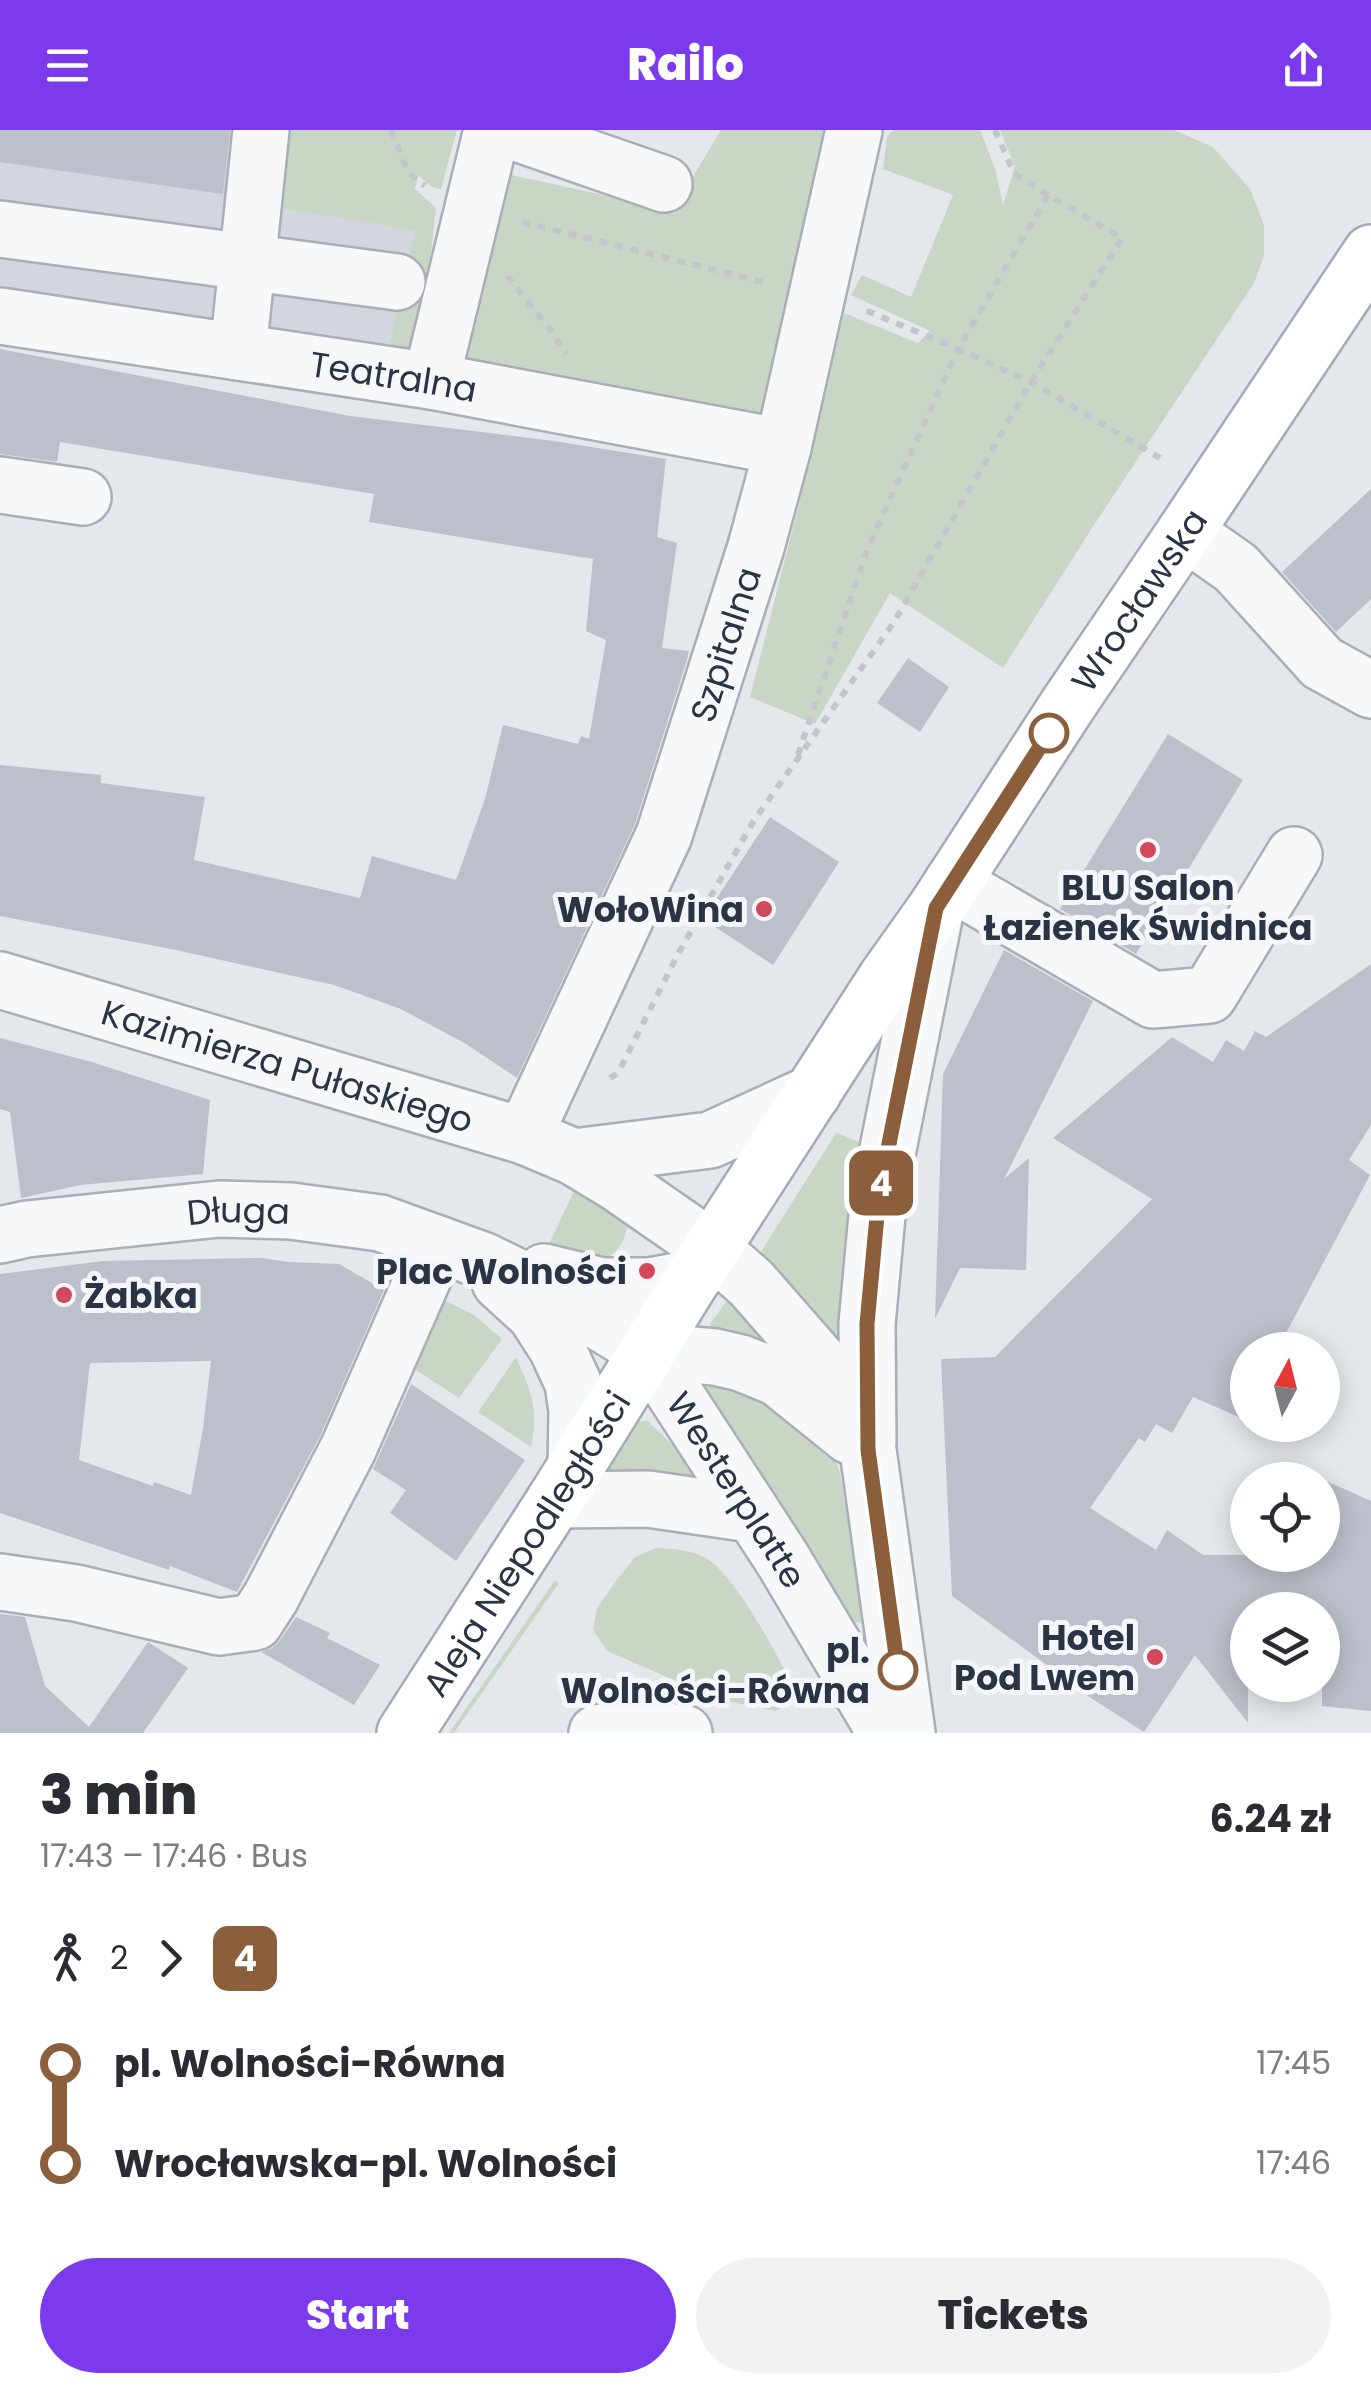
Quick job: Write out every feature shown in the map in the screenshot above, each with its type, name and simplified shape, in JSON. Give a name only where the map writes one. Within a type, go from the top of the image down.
[{"type":"main road","name":"Wrocławska","points":[[702,1263],[887,977],[1371,252]]},
{"type":"main road","name":"Aleja Niepodległości","points":[[405,1733],[702,1263]]},
{"type":"street","points":[[238,352],[261,130]]},
{"type":"street","points":[[431,381],[492,130]]},
{"type":"street","points":[[508,130],[664,184]]},
{"type":"street","name":"Szpitalna","points":[[524,1136],[664,835],[756,547],[783,447],[854,130]]},
{"type":"street","points":[[0,229],[397,282]]},
{"type":"street","name":"Teatralna","points":[[0,316],[431,381],[783,447]]},
{"type":"street","points":[[0,485],[83,498]]},
{"type":"street","points":[[1186,532],[1236,568],[1322,663],[1371,690]]},
{"type":"street","points":[[907,1733],[868,1450],[867,1324],[879,1194],[944,896],[1153,1000],[1209,995],[1294,855]]},
{"type":"street","name":"Kazimierza Pułaskiego","points":[[0,980],[524,1136],[574,1157],[617,1183],[702,1263]]},
{"type":"street","name":"Kazimierza Pułaskiego","points":[[574,1157],[710,1140],[813,1093]]},
{"type":"street","name":"Długa","points":[[0,1235],[218,1209],[290,1211],[380,1223],[455,1250],[562,1299],[646,1352]]},
{"type":"street","points":[[0,1582],[76,1594],[218,1627],[255,1622],[455,1250]]},
{"type":"street","name":"Długa","points":[[455,1250],[602,1286],[650,1286],[702,1263]]},
{"type":"street","name":"Długa","points":[[455,1250],[535,1314],[557,1348],[573,1384],[576,1411],[566,1483]]},
{"type":"street","points":[[702,1263],[751,1283],[821,1363],[868,1450]]},
{"type":"street","name":"Aleja Niepodległości","points":[[646,1352],[714,1357],[778,1378],[868,1450]]},
{"type":"street","name":"Westerplatte","points":[[646,1352],[783,1560],[886,1733]]},
{"type":"street","points":[[566,1483],[751,1514]]},
{"type":"street","points":[[597,1733],[628,1727],[684,1733]]},
{"type":"path","points":[[603,1082],[618,1073],[677,956],[753,822],[894,622],[1031,382],[1122,238],[1014,174],[995,130]]},
{"type":"path","points":[[796,761],[866,550],[958,349],[1048,195]]},
{"type":"path","points":[[472,210],[843,300],[1031,382],[1160,458]]},
{"type":"shaded area","points":[[0,130],[280,130],[272,207],[416,229],[387,356],[0,292]]},
{"type":"green space","points":[[280,130],[457,130],[441,189],[418,175],[415,189],[436,208],[431,252],[408,360],[387,356],[415,230],[272,207]]},
{"type":"green space","points":[[721,130],[838,130],[778,401],[748,424],[459,362],[488,193],[511,175],[673,210]]},
{"type":"green space","points":[[893,130],[980,130],[995,168],[1003,205],[1015,166],[1000,130],[1174,130],[1213,147],[1250,189],[1264,225],[1264,256],[1254,283],[1003,668],[890,593],[815,724],[750,697],[844,313],[918,343],[930,331],[851,295],[862,275],[911,297],[953,195],[883,169],[887,137]]},
{"type":"green space","points":[[836,1133],[862,1143],[840,1343],[762,1263],[762,1250]]},
{"type":"green space","points":[[579,1181],[628,1221],[621,1245],[602,1262],[547,1248]]},
{"type":"green space","points":[[432,1294],[474,1315],[502,1339],[459,1398],[402,1361]]},
{"type":"green space","points":[[728,1299],[773,1340],[765,1345],[710,1331],[710,1324]]},
{"type":"green space","points":[[516,1357],[532,1400],[531,1447],[478,1412]]},
{"type":"green space","points":[[749,1382],[833,1451],[864,1612],[861,1622],[852,1624],[806,1545],[710,1412],[701,1383]]},
{"type":"green space","points":[[636,1421],[648,1421],[699,1471],[694,1480],[608,1481],[605,1470]]},
{"type":"green space","points":[[656,1548],[703,1557],[732,1583],[792,1685],[786,1705],[776,1711],[731,1702],[607,1651],[593,1630],[597,1608],[635,1557]]},
{"type":"green space","points":[[555,1580],[559,1583],[454,1733],[449,1733]]},
{"type":"building","points":[[0,130],[230,130],[223,194],[0,162]]},
{"type":"building","points":[[0,349],[350,416],[666,459],[657,537],[677,543],[662,648],[689,651],[687,660],[635,824],[517,1078],[466,1044],[401,1009],[334,985],[0,916],[0,765],[101,775],[101,783],[205,797],[194,860],[360,898],[372,856],[456,880],[485,799],[503,725],[578,744],[581,736],[589,739],[606,640],[586,631],[593,559],[369,522],[374,494],[60,442],[57,462],[0,454]]},
{"type":"building","points":[[1371,489],[1371,599],[1336,632],[1282,572]]},
{"type":"building","points":[[908,658],[949,687],[920,732],[877,703]]},
{"type":"building","name":"BLU Salon Łazienek Świdnica","points":[[1168,734],[1243,780],[1136,954],[1060,909]]},
{"type":"building","points":[[770,817],[839,862],[773,965],[703,919]]},
{"type":"building","points":[[1004,950],[1093,1001],[1004,1179],[1029,1158],[1026,1270],[960,1268],[935,1319],[943,1074]]},
{"type":"building","points":[[1371,964],[1371,1125],[1349,1160],[1370,1175],[1287,1332],[1230,1332],[1230,1413],[1193,1397],[1172,1433],[1156,1424],[1145,1442],[1139,1438],[1090,1508],[1156,1550],[1167,1530],[1203,1555],[1230,1555],[1230,1572],[1340,1572],[1340,1487],[1371,1501],[1371,1711],[1322,1706],[1322,1702],[1340,1702],[1340,1592],[1230,1592],[1230,1700],[1195,1655],[1144,1732],[1058,1677],[1062,1676],[952,1596],[941,1359],[995,1357],[1152,1199],[1053,1138],[1172,1037],[1213,1062],[1226,1040],[1244,1051],[1255,1031],[1266,1037]]},
{"type":"building","points":[[0,1038],[92,1062],[210,1100],[203,1174],[80,1185],[21,1198],[10,1112],[0,1109]]},
{"type":"building","points":[[261,1258],[339,1264],[384,1290],[320,1436],[237,1592],[170,1566],[169,1570],[0,1513],[0,1274],[103,1261]],"holes":[[[211,1361],[191,1495],[79,1460],[90,1363]]]},
{"type":"building","points":[[411,1384],[525,1460],[456,1561],[390,1513],[406,1490],[373,1469]]},
{"type":"building","points":[[0,1614],[25,1617],[45,1686],[89,1727],[148,1642],[188,1668],[143,1733],[0,1733]]},
{"type":"building","points":[[296,1617],[380,1665],[354,1705],[261,1652],[281,1639]]},
{"type":"building","points":[[1232,1702],[1248,1702],[1248,1723]]},
{"type":"bus line","name":"4","points":[[898,1670],[868,1450],[867,1324],[879,1194],[936,908],[1049,733]]},
{"type":"place","name":"BLU Salon Łazienek Świdnica","points":[[1148,850]]},
{"type":"place","name":"WołoWina","points":[[764,909]]},
{"type":"place","name":"Plac Wolności","points":[[647,1271]]},
{"type":"place","name":"Żabka","points":[[64,1295]]},
{"type":"place","name":"Hotel Pod Lwem","points":[[1155,1657]]},
{"type":"place","name":"pl. Wolności-Równa","points":[[898,1670]]}]
